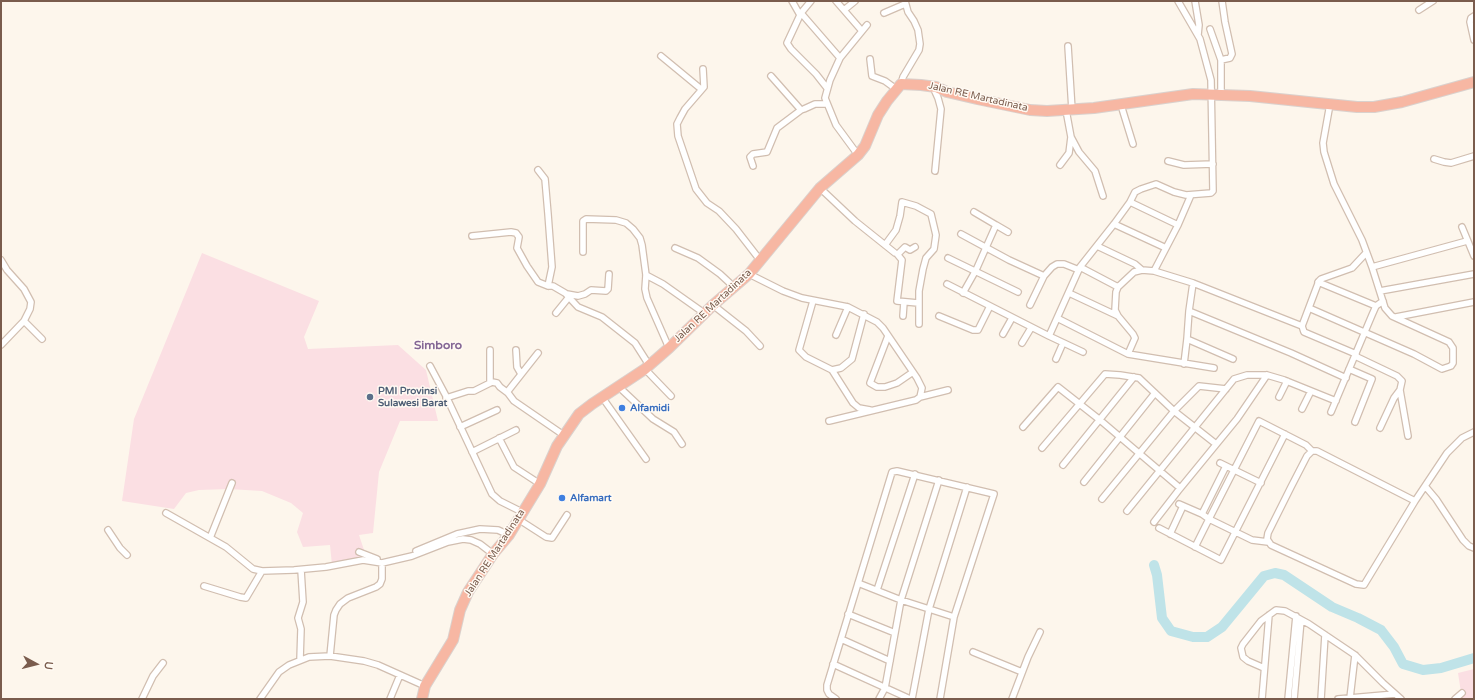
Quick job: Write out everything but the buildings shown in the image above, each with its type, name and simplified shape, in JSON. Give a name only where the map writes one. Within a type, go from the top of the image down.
[{"type":"highway","name":"Jalan RE Martadinata","points":[[422,699],[425,686],[453,640],[460,610],[468,592],[493,554],[509,535],[540,484],[557,446],[579,414],[647,367],[669,348],[704,313],[749,274],[820,188],[858,155],[865,146],[878,115],[898,86],[921,84],[947,92],[1030,110],[1069,110],[1121,105],[1180,95],[1216,94],[1357,107],[1388,105],[1474,82]]},
{"type":"street","points":[[792,1],[800,14],[840,58]]},
{"type":"street","points":[[810,1],[800,14],[787,43],[827,88]]},
{"type":"street","points":[[836,1],[862,31]]},
{"type":"street","points":[[844,10],[855,1]]},
{"type":"street","points":[[1195,1],[1199,25],[1198,35]]},
{"type":"street","points":[[1221,60],[1230,58],[1232,54],[1222,1]]},
{"type":"street","points":[[1419,10],[1433,1]]},
{"type":"street","points":[[870,59],[872,76],[898,86],[919,50],[920,44],[918,30],[908,12],[905,2],[884,13]]},
{"type":"street","points":[[1180,2],[1198,35],[1216,94]]},
{"type":"street","points":[[1474,16],[1471,18],[1470,22],[1474,40]]},
{"type":"street","points":[[858,155],[836,125],[824,98],[840,58],[867,25]]},
{"type":"street","points":[[1049,336],[1080,268],[1138,190],[1156,184],[1181,194],[1190,195],[1212,192],[1216,94],[1221,60],[1210,29]]},
{"type":"street","points":[[1060,165],[1069,153],[1071,137],[1068,46]]},
{"type":"street","points":[[661,56],[702,89]]},
{"type":"street","points":[[703,69],[704,87],[685,109],[677,124],[678,136],[696,189],[703,198],[724,216],[760,260]]},
{"type":"street","points":[[771,76],[801,110]]},
{"type":"street","points":[[934,87],[940,109],[935,171]]},
{"type":"street","points":[[754,166],[750,157],[753,154],[767,152],[776,128],[801,110],[815,104],[826,104]]},
{"type":"street","points":[[1309,308],[1365,332],[1442,369],[1452,366],[1454,361],[1453,348],[1449,342],[1389,314],[1385,308],[1372,267],[1354,222],[1334,184],[1324,152],[1330,104]]},
{"type":"street","points":[[1121,105],[1133,144]]},
{"type":"street","points":[[1071,137],[1079,152],[1095,171],[1104,196]]},
{"type":"street","points":[[1434,159],[1451,163],[1474,156]]},
{"type":"street","points":[[1168,161],[1184,165],[1213,164]]},
{"type":"street","points":[[538,170],[545,179],[549,221],[552,267],[548,286]]},
{"type":"street","points":[[820,188],[855,221],[897,254],[902,260],[897,301],[918,303]]},
{"type":"street","points":[[1154,271],[1178,225],[1190,195]]},
{"type":"street","points":[[885,245],[896,230],[902,202],[916,206],[931,214],[936,235],[934,249],[926,258],[923,269],[918,303],[919,324]]},
{"type":"street","points":[[1130,202],[1178,225]]},
{"type":"street","points":[[974,212],[1008,232]]},
{"type":"street","points":[[583,252],[583,221],[586,219],[612,219],[626,223],[633,229],[640,238],[646,275],[645,289],[647,298],[669,348]]},
{"type":"street","points":[[1114,224],[1166,248]]},
{"type":"street","points":[[963,293],[976,270],[985,246],[996,225]]},
{"type":"street","points":[[1462,227],[1474,256]]},
{"type":"street","points":[[472,236],[511,232],[516,233],[519,237],[517,248],[526,266],[538,282],[548,286],[553,286],[568,296],[578,307],[602,317],[635,343],[647,367],[671,396]]},
{"type":"street","points":[[961,234],[1044,276]]},
{"type":"street","points":[[1372,267],[1467,241]]},
{"type":"street","points":[[1097,246],[1135,264],[1142,270]]},
{"type":"street","points":[[897,254],[905,247],[910,250],[915,247]]},
{"type":"street","points":[[675,248],[698,258],[720,274],[734,287]]},
{"type":"street","points":[[1366,253],[1352,268],[1321,279],[1318,282],[1302,326],[1304,332],[1355,355],[1400,378],[1402,384],[1400,390],[1394,398],[1380,428]]},
{"type":"street","points":[[948,258],[976,270],[1018,292]]},
{"type":"street","points":[[1,260],[7,270],[24,289],[30,300],[31,306],[24,321],[1,344]]},
{"type":"street","points":[[1030,305],[1044,276],[1052,267],[1060,264],[1080,268],[1118,287]]},
{"type":"street","points":[[1128,354],[1135,341],[1134,336],[1115,310],[1115,298],[1118,287],[1134,272],[1142,270],[1154,271],[1194,283],[1302,326]]},
{"type":"street","points":[[568,296],[578,296],[591,290],[606,291],[608,289],[609,274]]},
{"type":"street","points":[[749,274],[783,290],[813,301],[848,307],[878,322],[913,372],[922,388],[920,397]]},
{"type":"street","points":[[1380,291],[1474,274]]},
{"type":"street","points":[[646,275],[663,284],[704,313]]},
{"type":"street","points":[[1318,282],[1376,306]]},
{"type":"street","points":[[1184,364],[1189,311],[1194,283]]},
{"type":"street","points":[[946,284],[1031,328],[1083,352]]},
{"type":"street","points":[[1068,293],[1118,316]]},
{"type":"street","points":[[556,313],[568,296]]},
{"type":"street","points":[[813,301],[799,350],[806,357],[832,370],[853,404],[859,408],[872,411]]},
{"type":"street","points":[[1331,412],[1376,306],[1383,301]]},
{"type":"street","points":[[903,316],[904,302]]},
{"type":"street","points":[[1395,317],[1474,302]]},
{"type":"street","points":[[713,305],[746,331],[760,346]]},
{"type":"street","points":[[939,316],[973,330],[978,330],[990,306]]},
{"type":"street","points":[[836,335],[848,307]]},
{"type":"street","points":[[1189,311],[1291,353],[1346,378]]},
{"type":"street","points":[[832,370],[841,368],[852,359],[864,314]]},
{"type":"street","points":[[1003,334],[1012,318]]},
{"type":"street","points":[[1057,318],[1128,354],[1214,368]]},
{"type":"street","points":[[24,321],[42,339]]},
{"type":"street","points":[[1022,343],[1031,328]]},
{"type":"street","points":[[888,336],[870,383],[877,387],[885,387],[896,383],[913,372]]},
{"type":"street","points":[[1187,340],[1233,359]]},
{"type":"street","points":[[1056,359],[1063,343]]},
{"type":"street","points":[[490,350],[490,383]]},
{"type":"street","points":[[516,350],[516,367],[521,374]]},
{"type":"street","points":[[508,394],[508,391],[538,353]]},
{"type":"street","points":[[430,366],[494,496],[546,537],[552,538],[567,515]]},
{"type":"street","points":[[1349,369],[1372,380],[1355,422]]},
{"type":"street","points":[[1042,448],[1106,374],[1139,378],[1174,411],[1216,444]]},
{"type":"street","points":[[1127,511],[1234,379],[1247,375],[1266,375],[1287,381],[1336,401]]},
{"type":"street","points":[[1154,522],[1237,419],[1266,375]]},
{"type":"street","points":[[1063,465],[1134,377]]},
{"type":"street","points":[[1279,397],[1287,381]]},
{"type":"street","points":[[446,398],[468,391],[474,391],[495,382],[514,401],[565,436]]},
{"type":"street","points":[[1102,499],[1174,411],[1199,386],[1226,389]]},
{"type":"street","points":[[619,387],[653,419],[674,432],[682,444]]},
{"type":"street","points":[[1023,427],[1058,387],[1140,453],[1180,488]]},
{"type":"street","points":[[829,421],[916,400],[920,397],[948,390]]},
{"type":"street","points":[[1400,390],[1408,436]]},
{"type":"street","points":[[1302,409],[1311,391]]},
{"type":"street","points":[[1084,482],[1155,393]]},
{"type":"street","points":[[602,397],[646,459]]},
{"type":"street","points":[[460,427],[497,410]]},
{"type":"street","points":[[1195,546],[1258,421],[1306,445],[1312,451],[1317,452],[1415,501]]},
{"type":"street","points":[[472,452],[516,430]]},
{"type":"street","points":[[1170,534],[1181,505],[1202,514],[1252,540],[1268,542],[1271,545],[1356,584],[1364,585],[1446,453],[1462,438],[1474,432]]},
{"type":"street","points":[[1159,528],[1221,560],[1285,434]]},
{"type":"street","points":[[499,438],[514,467],[540,484]]},
{"type":"street","points":[[1268,542],[1267,537],[1275,520],[1309,452],[1312,451]]},
{"type":"street","points":[[1220,463],[1261,483]]},
{"type":"street","points":[[1202,514],[1226,466]]},
{"type":"street","points":[[836,699],[829,694],[827,690],[833,664],[892,472],[904,471],[994,494],[954,617],[940,699]]},
{"type":"street","points":[[877,590],[915,474]]},
{"type":"street","points":[[879,699],[885,688],[901,600],[939,480]]},
{"type":"street","points":[[210,538],[232,483]]},
{"type":"street","points":[[1425,486],[1436,499],[1463,540],[1469,546],[1474,548]]},
{"type":"street","points":[[833,664],[911,699],[929,609],[967,487]]},
{"type":"street","points":[[166,513],[233,552],[253,569],[262,571],[302,570],[326,567],[365,558],[378,560],[412,554]]},
{"type":"street","points":[[365,558],[382,563],[448,542],[480,528],[498,530],[509,535]]},
{"type":"street","points":[[108,530],[120,548],[127,555]]},
{"type":"street","points":[[457,537],[471,540],[487,548],[493,554]]},
{"type":"street","points":[[330,656],[334,615],[336,610],[340,604],[348,598],[380,584],[382,579],[382,563]]},
{"type":"street","points":[[300,660],[301,629],[298,618],[303,602],[302,570]]},
{"type":"street","points":[[204,586],[246,598],[262,571]]},
{"type":"street","points":[[858,583],[901,600],[954,617]]},
{"type":"street","points":[[1264,668],[1248,661],[1243,657],[1241,648],[1245,640],[1260,621],[1276,610],[1280,610],[1296,616],[1356,655],[1401,699]]},
{"type":"street","points":[[848,614],[895,633]]},
{"type":"street","points":[[1262,699],[1269,615]]},
{"type":"street","points":[[1288,699],[1296,616]]},
{"type":"street","points":[[1294,699],[1301,620]]},
{"type":"street","points":[[1012,699],[1028,657],[1040,632]]},
{"type":"street","points":[[1321,699],[1326,635]]},
{"type":"street","points":[[841,639],[890,661]]},
{"type":"street","points":[[972,652],[1022,672]]},
{"type":"street","points":[[1350,698],[1356,655]]},
{"type":"street","points":[[260,699],[279,672],[289,665],[309,657],[330,656],[364,661],[378,665],[425,686]]},
{"type":"street","points":[[142,699],[153,676],[163,662]]},
{"type":"street","points":[[390,699],[400,675]]},
{"type":"street","points":[[1455,699],[1462,693]]},
{"type":"street","points":[[1338,699],[1395,694]]},
{"type":"shaded area","points":[[202,253],[319,301],[304,337],[308,349],[398,345],[426,370],[438,421],[400,421],[379,472],[373,533],[359,535],[365,553],[358,560],[332,565],[330,545],[303,547],[297,532],[303,513],[291,503],[262,491],[229,489],[199,490],[186,493],[174,509],[122,501],[134,419]]},
{"type":"shaded area","points":[[1474,669],[1474,699],[1462,699],[1458,673]]},
{"type":"waterway","points":[[1154,565],[1157,575],[1162,618],[1171,631],[1193,637],[1207,637],[1222,627],[1264,576],[1275,573],[1284,575],[1332,607],[1381,630],[1394,647],[1403,664],[1423,670],[1441,668],[1474,658]]},
{"type":"place","name":"PMI Provinsi Sulawesi Barat","points":[[370,397]]},
{"type":"place","name":"Alfamidi","points":[[622,408]]},
{"type":"place","name":"Alfamart","points":[[562,498]]},
{"type":"district","name":"Simboro","points":[[438,346]]}]
